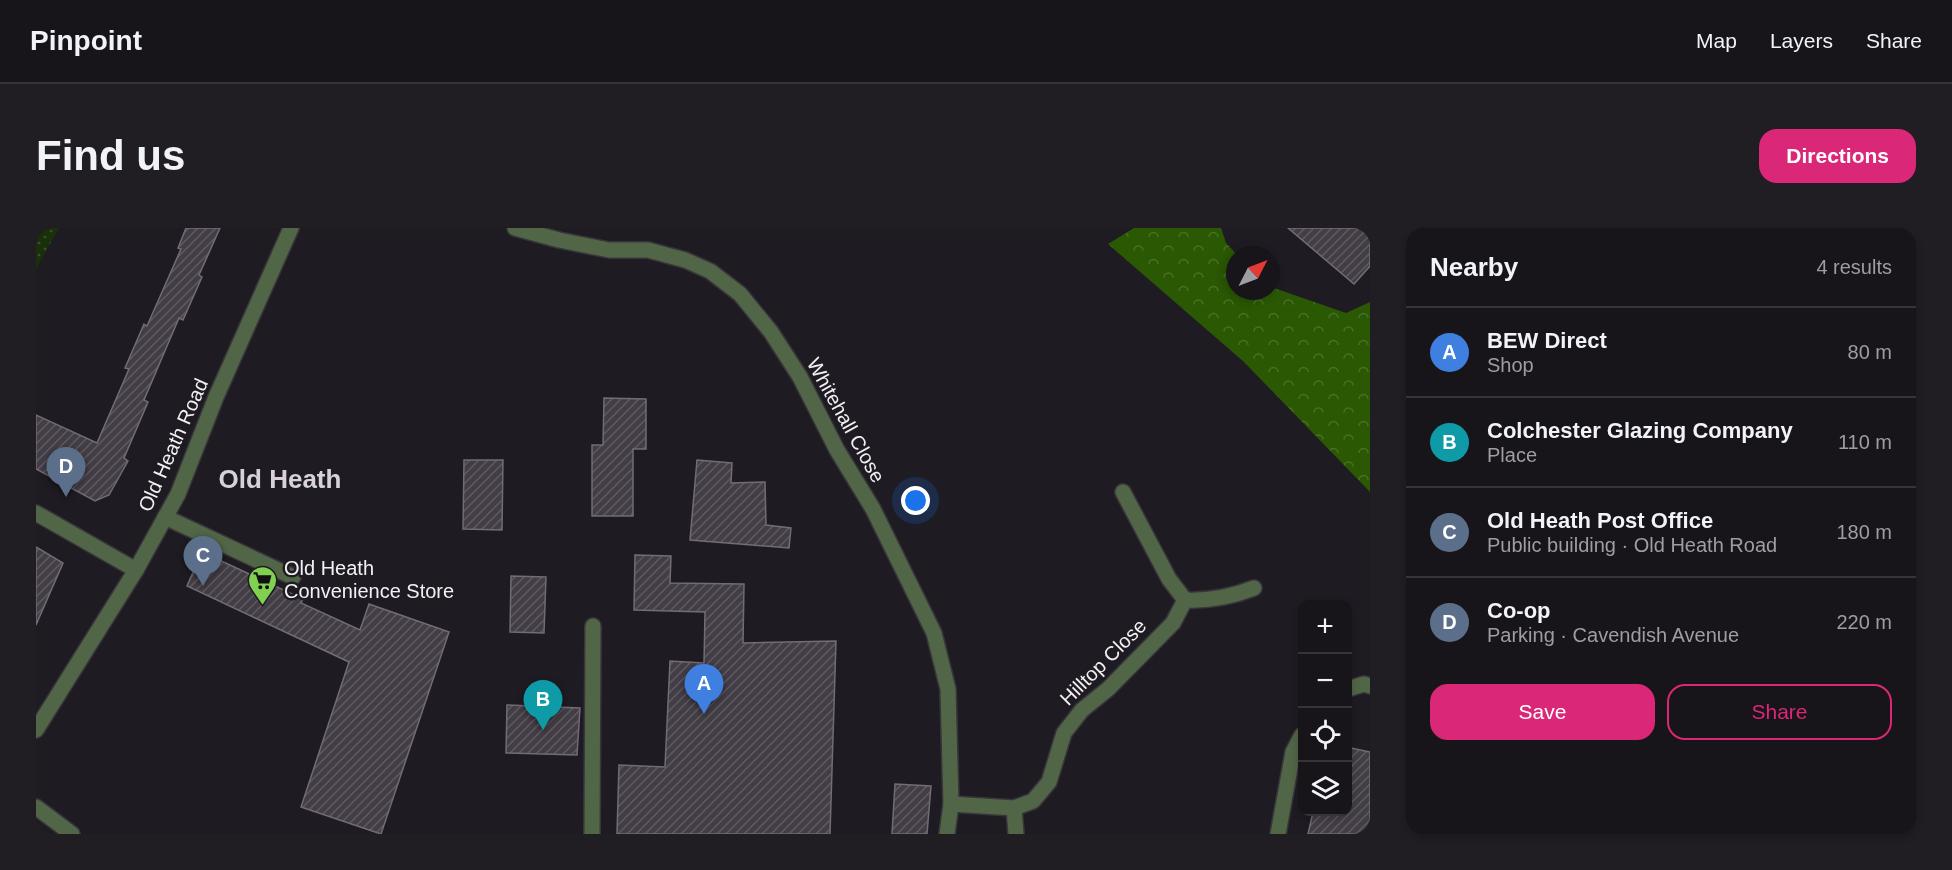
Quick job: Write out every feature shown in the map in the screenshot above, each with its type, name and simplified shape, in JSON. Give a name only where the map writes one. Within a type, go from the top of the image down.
[{"type":"street","name":"Old Heath Road","points":[[36,730],[136,570],[178,494],[216,397],[291,228]]},
{"type":"street","name":"Whitehall Close","points":[[515,228],[609,250],[648,250],[685,260],[710,271],[740,294],[771,332],[800,377],[837,450],[873,509],[934,633],[948,689],[951,804],[947,834]]},
{"type":"street","points":[[1123,492],[1169,579],[1185,600],[1205,601],[1236,595],[1254,588]]},
{"type":"street","points":[[36,513],[136,570]]},
{"type":"street","points":[[165,517],[293,576]]},
{"type":"street","name":"Hilltop Close","points":[[1014,808],[1033,801],[1049,782],[1064,732],[1082,710],[1108,689],[1173,623],[1185,600]]},
{"type":"street","points":[[592,834],[593,626]]},
{"type":"street","points":[[1352,687],[1368,681]]},
{"type":"street","points":[[1278,834],[1293,752],[1298,743]]},
{"type":"street","points":[[951,804],[1014,808],[1016,834]]},
{"type":"street","points":[[36,807],[72,834]]},
{"type":"green space","points":[[36,228],[59,228],[36,269]]},
{"type":"green space","points":[[1134,228],[1221,228],[1229,246],[1226,246],[1226,300],[1280,300],[1280,290],[1346,313],[1370,302],[1370,492],[1244,362],[1108,244]]},
{"type":"building","points":[[186,228],[220,228],[199,275],[202,277],[183,320],[179,318],[144,400],[148,402],[124,458],[128,461],[109,495],[95,501],[36,469],[36,415],[97,443],[129,369],[125,368],[144,324],[147,326],[181,249],[178,248]]},
{"type":"building","points":[[1288,228],[1370,228],[1370,266],[1354,284]]},
{"type":"building","points":[[604,398],[646,399],[646,449],[633,449],[633,516],[592,516],[592,445],[603,445]]},
{"type":"building","points":[[464,460],[503,460],[502,530],[463,529]]},
{"type":"building","points":[[697,460],[732,463],[731,483],[765,482],[766,525],[791,528],[789,548],[690,540]]},
{"type":"building","points":[[36,547],[63,563],[36,625]]},
{"type":"building","points":[[202,552],[303,599],[301,603],[360,630],[369,604],[449,632],[381,834],[301,807],[349,662],[187,586]]},
{"type":"building","points":[[635,555],[671,556],[670,583],[744,584],[743,643],[836,641],[830,834],[617,834],[619,765],[665,767],[670,661],[704,663],[705,612],[634,610]]},
{"type":"building","points":[[511,576],[546,577],[544,633],[510,632]]},
{"type":"building","points":[[507,705],[580,708],[577,755],[506,753]]},
{"type":"building","points":[[1352,748],[1370,752],[1370,834],[1308,834],[1312,816],[1352,816]]},
{"type":"building","points":[[895,784],[931,786],[927,834],[892,834]]},
{"type":"place","name":"Co-op","points":[[66,497]]},
{"type":"place","name":"Old Heath Post Office","points":[[203,586]]},
{"type":"place","name":"Old Heath Convenience Store","points":[[263,606]]},
{"type":"place","name":"BEW Direct","points":[[704,714]]},
{"type":"place","name":"Colchester Glazing Company","points":[[543,730]]},
{"type":"district","name":"Old Heath","points":[[280,479]]}]
